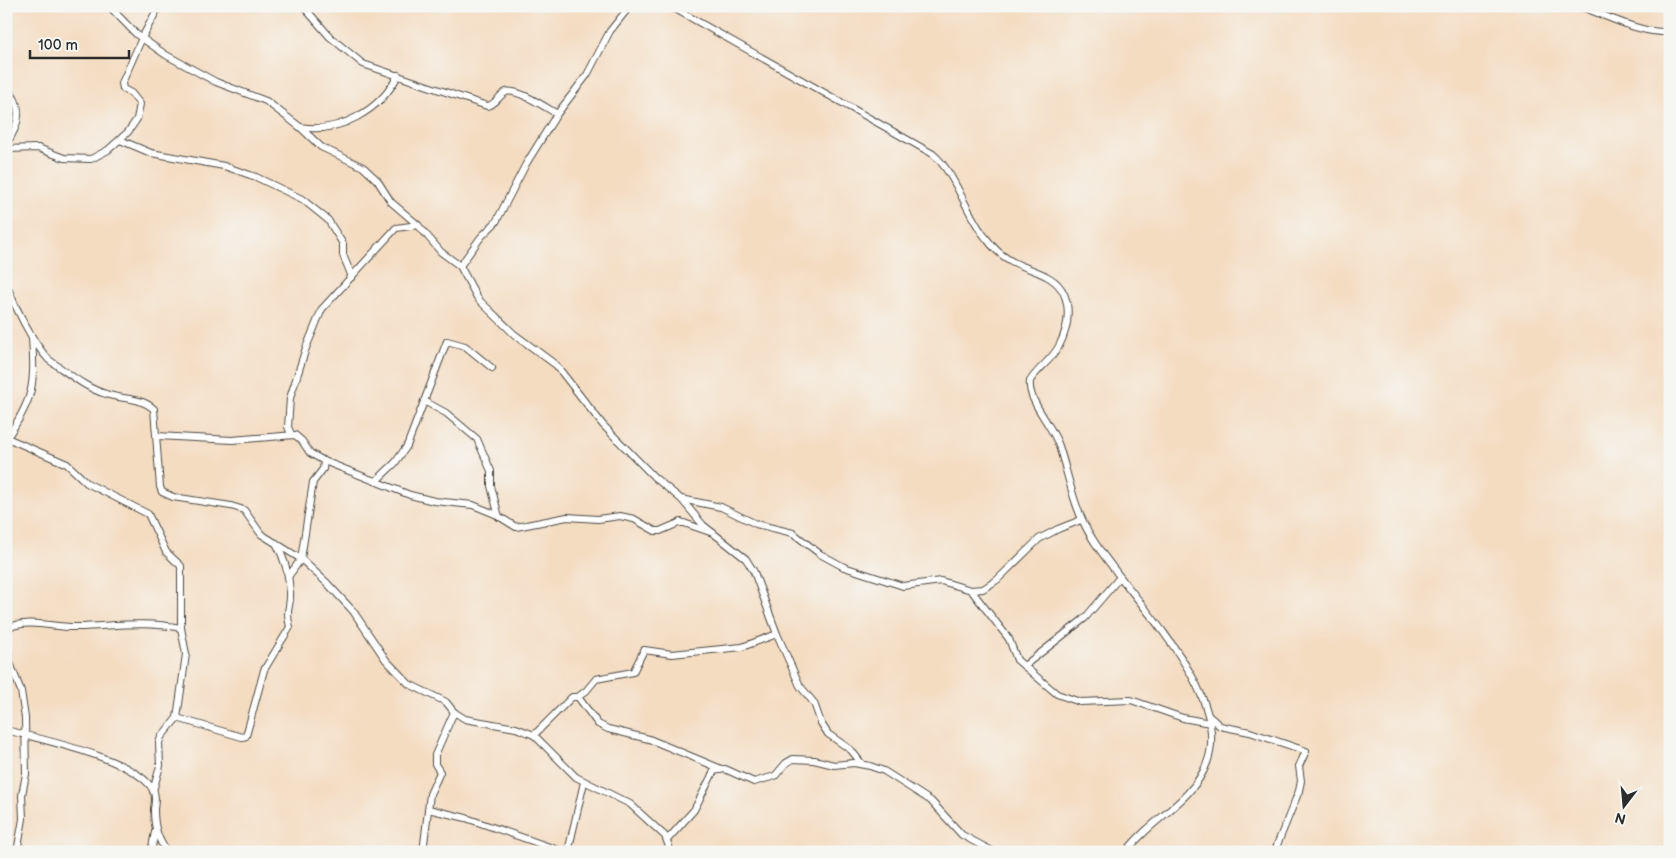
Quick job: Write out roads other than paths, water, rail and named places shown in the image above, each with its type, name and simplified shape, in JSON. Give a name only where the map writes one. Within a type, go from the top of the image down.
[{"type":"street","points":[[108,6],[142,38],[166,55],[216,82],[266,101],[300,127],[321,147],[363,167],[376,180],[391,202],[418,225],[441,252],[460,266],[478,299],[520,339],[556,365],[603,425],[654,477],[681,499],[703,525],[746,559],[754,572],[777,634],[800,686],[814,703],[824,729],[832,738],[851,750],[862,764]]},
{"type":"street","points":[[6,149],[38,148],[64,158],[86,159],[99,156],[120,140],[134,124],[140,111],[140,104],[137,99],[122,86],[142,38],[159,6]]},
{"type":"street","points":[[304,6],[330,37],[355,60],[370,67],[487,106],[494,104],[503,94],[512,92],[539,103],[557,114]]},
{"type":"street","points":[[460,266],[481,237],[496,222],[526,164],[557,114],[587,75],[610,31],[630,6]]},
{"type":"street","points":[[670,6],[933,154],[955,186],[980,230],[997,250],[1009,260],[1049,277],[1059,287],[1069,305],[1065,332],[1054,354],[1035,373],[1029,387],[1033,400],[1056,438],[1081,520],[1120,577],[1180,657],[1210,720],[1209,757],[1198,780],[1183,799],[1148,828],[1126,852]]},
{"type":"street","points":[[1578,6],[1660,33],[1670,32]]},
{"type":"street","points":[[300,127],[329,128],[353,119],[383,97],[398,75]]},
{"type":"street","points":[[6,88],[14,96],[18,108],[14,130],[6,144]]},
{"type":"street","points":[[120,140],[151,153],[224,166],[256,177],[302,199],[328,220],[343,244],[343,255],[352,277]]},
{"type":"street","points":[[291,434],[288,427],[290,398],[306,348],[325,304],[396,228],[418,225]]},
{"type":"street","points":[[6,284],[32,335],[49,360],[86,385],[107,395],[147,403],[154,409],[160,487],[162,492],[173,497],[239,508],[246,512],[258,531],[301,559],[327,583],[353,611],[386,660],[409,684],[446,702],[454,712],[472,721],[505,725],[534,735],[571,773],[584,782],[630,804],[668,840],[671,852]]},
{"type":"street","points":[[32,335],[33,386],[25,410],[7,439],[67,464],[87,483],[144,512],[151,518],[166,552],[181,566],[181,628],[186,654],[176,718],[161,737],[159,743],[160,766],[154,791],[156,832],[151,852]]},
{"type":"street","points":[[376,481],[394,463],[407,446],[447,342],[464,346],[492,368]]},
{"type":"street","points":[[424,401],[456,420],[477,438],[491,471],[491,486],[500,517]]},
{"type":"street","points":[[157,436],[232,440],[291,434],[298,436],[310,453],[324,461],[403,492],[434,501],[473,505],[500,517],[516,527],[559,518],[598,519],[620,516],[634,519],[655,531],[660,531],[681,522],[713,533]]},
{"type":"street","points":[[288,577],[301,559],[313,482],[323,469],[324,461]]},
{"type":"street","points":[[681,499],[721,507],[756,524],[793,533],[830,560],[856,573],[893,585],[903,586],[942,581],[971,590],[987,587],[1039,540],[1058,529],[1081,520]]},
{"type":"street","points":[[176,718],[242,737],[246,736],[264,670],[289,629],[286,615],[290,595],[286,562],[276,543]]},
{"type":"street","points":[[1024,666],[1085,618],[1120,577]]},
{"type":"street","points":[[971,590],[1009,639],[1014,654],[1024,666],[1043,684],[1068,699],[1080,702],[1131,700],[1184,718],[1210,720],[1220,726],[1250,732],[1283,744],[1305,749],[1306,751],[1299,766],[1301,781],[1299,791],[1277,845]]},
{"type":"street","points":[[6,628],[26,622],[78,627],[148,623],[181,628]]},
{"type":"street","points":[[534,735],[572,698],[578,697],[586,691],[596,679],[633,672],[644,650],[672,654],[742,647],[777,634]]},
{"type":"street","points":[[6,635],[10,664],[24,705],[23,819],[18,852]]},
{"type":"street","points":[[578,697],[598,724],[608,729],[649,739],[754,782],[775,776],[786,763],[793,759],[808,759],[840,765],[862,764],[884,771],[931,801],[962,835],[994,852]]},
{"type":"street","points":[[423,852],[430,794],[440,772],[435,764],[435,755],[454,712]]},
{"type":"street","points":[[6,730],[90,753],[141,777],[154,791]]},
{"type":"street","points":[[668,840],[694,810],[710,775],[719,768]]},
{"type":"street","points":[[428,809],[466,818],[566,852],[584,782]]},
{"type":"street","points":[[156,832],[167,852]]}]
